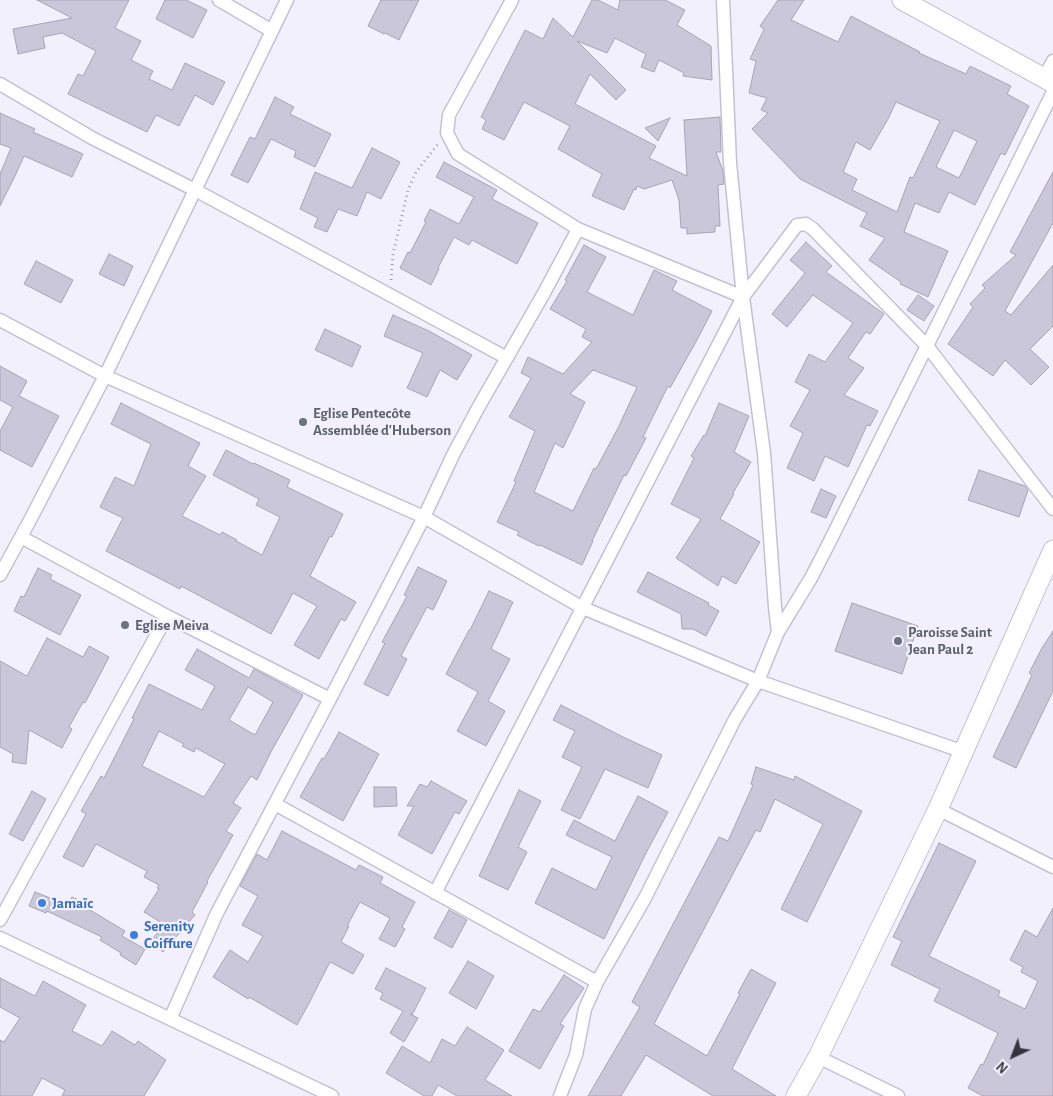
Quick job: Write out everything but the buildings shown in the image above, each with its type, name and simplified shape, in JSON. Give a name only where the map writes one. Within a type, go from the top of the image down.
[{"type":"street","points":[[220,0],[272,31]]},
{"type":"street","points":[[0,576],[105,376],[287,0]]},
{"type":"street","points":[[512,0],[449,115],[447,134],[458,154],[578,229],[743,297]]},
{"type":"street","points":[[723,0],[730,163],[743,297],[764,453],[778,632]]},
{"type":"street","points":[[902,0],[1050,84]]},
{"type":"street","points":[[560,1096],[576,1055],[585,1009],[597,982],[645,898],[735,719],[758,681],[778,632],[811,578],[927,346],[1050,84],[1053,61]]},
{"type":"street","points":[[0,84],[92,138],[195,190],[507,358]]},
{"type":"street","points":[[435,892],[743,297],[797,226],[806,224],[814,229],[927,346],[1053,509]]},
{"type":"street","points":[[170,1019],[217,913],[424,518],[461,439],[578,229]]},
{"type":"street","points":[[0,320],[105,376],[424,518],[583,608],[758,681],[964,752]]},
{"type":"street","points":[[21,537],[167,616],[330,700]]},
{"type":"street","points":[[796,1096],[818,1057],[938,809],[1053,550]]},
{"type":"street","points":[[0,920],[167,616]]},
{"type":"street","points":[[275,804],[597,982]]},
{"type":"street","points":[[938,809],[1053,867]]},
{"type":"street","points":[[0,938],[332,1096]]},
{"type":"street","points":[[818,1057],[898,1096]]},
{"type":"path","points":[[390,295],[393,254],[408,190],[416,172],[447,134]]},
{"type":"place","name":"Eglise Pentecôte Assemblée d'Huberson","points":[[303,422]]},
{"type":"place","name":"Eglise Meiva","points":[[125,625]]},
{"type":"place","name":"Paroisse Saint Jean Paul 2","points":[[898,641]]},
{"type":"place","name":"Jamaïc","points":[[42,903]]},
{"type":"place","name":"Serenity Coiffure","points":[[134,935]]}]
